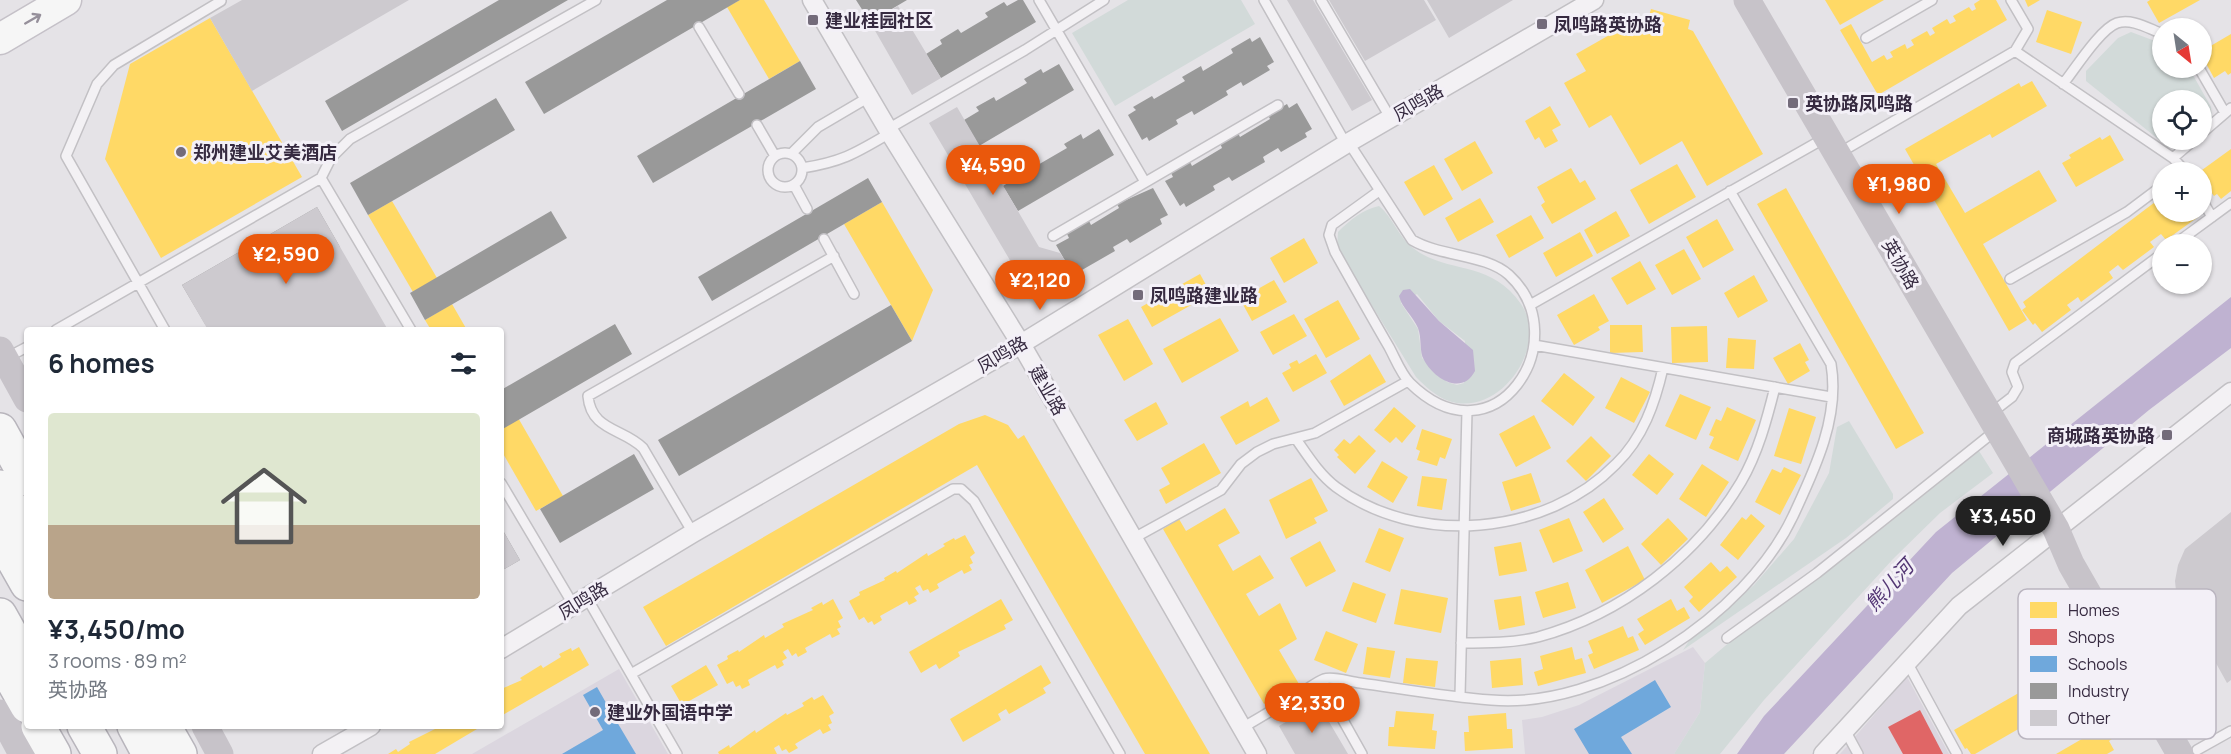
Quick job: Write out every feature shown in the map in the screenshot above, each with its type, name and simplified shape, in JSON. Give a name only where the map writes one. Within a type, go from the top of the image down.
[{"type":"highway","points":[[0,430],[24,474]]},
{"type":"highway","points":[[0,487],[24,531]]},
{"type":"highway","points":[[0,536],[24,579]]},
{"type":"highway","points":[[0,578],[24,621]]},
{"type":"highway","points":[[0,615],[24,658]]},
{"type":"highway","points":[[0,658],[24,701]]},
{"type":"highway","points":[[40,729],[54,754]]},
{"type":"highway","points":[[65,729],[78,754]]},
{"type":"highway","points":[[86,729],[100,754]]},
{"type":"highway","points":[[108,729],[122,754]]},
{"type":"highway","points":[[136,729],[149,754]]},
{"type":"highway","points":[[166,729],[180,754]]},
{"type":"main road","points":[[0,39],[66,0]]},
{"type":"street","name":"建业路","points":[[812,0],[868,97],[1021,344],[1257,754]]},
{"type":"street","name":"凤鸣路","points":[[504,647],[693,533],[1021,344],[1390,118],[1594,0]]},
{"type":"street","name":"英协路","points":[[1747,0],[2051,522],[2086,556],[2104,589]]},
{"type":"street","points":[[11,352],[24,390]]},
{"type":"street","points":[[1823,754],[1959,606],[2051,522],[2231,393]]},
{"type":"street","points":[[0,713],[22,754]]},
{"type":"street","points":[[207,729],[220,754]]},
{"type":"street","points":[[322,754],[366,729]]},
{"type":"street","name":"英协路","points":[[2184,739],[2192,753]]},
{"type":"lane","points":[[61,327],[321,178],[331,158],[350,139],[596,0]]},
{"type":"lane","points":[[1039,0],[1145,182]]},
{"type":"lane","points":[[802,168],[831,164],[845,159],[1104,0]]},
{"type":"lane","points":[[1264,0],[1347,144],[1412,240],[1442,253],[1493,264],[1507,273],[1521,287],[1530,305],[1535,331],[1531,361],[1519,382],[1508,395],[1490,406],[1467,411],[1452,411],[1434,403],[1408,381],[1335,252],[1329,235],[1332,225],[1378,191]]},
{"type":"lane","points":[[1321,0],[1390,118]]},
{"type":"lane","points":[[1866,38],[1932,0]]},
{"type":"lane","points":[[1530,305],[1730,192],[1832,145],[2015,51],[2028,29],[2011,0]]},
{"type":"lane","points":[[163,327],[66,156],[97,84],[114,64],[221,1]]},
{"type":"lane","points":[[2063,84],[2103,33],[2117,23],[2135,23],[2152,30]]},
{"type":"lane","points":[[699,27],[738,94]]},
{"type":"lane","points":[[2015,51],[2176,162]]},
{"type":"lane","points":[[2206,78],[2228,111],[2212,125]]},
{"type":"lane","points":[[791,154],[818,127],[868,97]]},
{"type":"lane","points":[[1053,236],[1278,105]]},
{"type":"lane","points":[[757,125],[775,156]]},
{"type":"lane","points":[[2173,158],[2182,150]]},
{"type":"lane","points":[[784,152],[791,154],[800,162],[802,168],[794,185],[781,187],[770,179],[767,168],[775,156],[784,152]]},
{"type":"lane","points":[[321,178],[409,327]]},
{"type":"lane","points":[[794,185],[807,209]]},
{"type":"lane","points":[[1242,728],[1325,679],[1492,700],[1534,700],[1581,690],[1633,668],[1691,632],[1728,603],[1760,570],[1784,535],[1823,452],[1834,380],[1831,364],[1730,192]]},
{"type":"lane","points":[[2010,279],[2127,212],[2152,193]]},
{"type":"lane","points":[[2212,217],[2231,203]]},
{"type":"lane","points":[[2189,234],[2205,222]]},
{"type":"lane","points":[[824,239],[854,294]]},
{"type":"lane","points":[[693,533],[643,448],[632,437],[606,428],[589,406],[588,396],[834,256]]},
{"type":"lane","points":[[1727,638],[1817,573],[1993,422],[2018,387],[2012,372],[2015,363],[2152,262]]},
{"type":"lane","points":[[1534,345],[1831,397]]},
{"type":"lane","points":[[1296,439],[1322,476],[1358,500],[1400,518],[1437,526],[1464,527],[1525,517],[1559,505],[1590,487],[1617,464],[1639,435],[1655,402],[1663,368]]},
{"type":"lane","points":[[1134,538],[1221,490],[1241,464],[1257,452],[1315,433],[1408,381]]},
{"type":"lane","points":[[1461,643],[1491,643],[1537,637],[1596,616],[1639,590],[1673,563],[1714,522],[1742,480],[1765,426],[1775,387]]},
{"type":"lane","points":[[1460,696],[1467,411]]},
{"type":"lane","points":[[504,488],[631,674],[677,754]]},
{"type":"lane","points":[[631,674],[953,489],[961,489],[974,501],[1120,754]]},
{"type":"lane","points":[[1907,662],[1957,754]]},
{"type":"lane","points":[[1321,681],[1362,754]]},
{"type":"lane","points":[[1845,730],[1858,754]]},
{"type":"lane","points":[[2192,753],[2231,731]]},
{"type":"shaded area","points":[[1128,0],[1241,0],[1255,24],[1115,106],[1072,33]]},
{"type":"shaded area","points":[[2131,32],[2152,40],[2152,78],[2195,78],[2201,90],[2152,90],[2152,134],[2086,81],[2086,71],[2118,38]]},
{"type":"shaded area","points":[[1379,206],[1413,248],[1440,262],[1468,269],[1496,280],[1521,304],[1528,321],[1529,340],[1524,358],[1515,375],[1501,389],[1485,399],[1468,403],[1449,401],[1435,394],[1416,377],[1337,249],[1338,232],[1357,216]],"holes":[[[1417,294],[1439,321],[1465,341],[1464,383],[1457,385],[1447,382],[1422,358],[1418,329],[1401,303]]]},
{"type":"shaded area","points":[[1849,421],[1893,494],[1893,499],[1846,538],[1683,650],[1689,641],[1754,585],[1794,539],[1829,473],[1837,427]]},
{"type":"shaded area","points":[[1979,451],[1993,473],[1940,513],[1893,559],[1764,700],[1720,754],[1674,754],[1700,712],[1705,663],[1738,635],[1844,559]]},
{"type":"shaded area","points":[[1693,647],[1705,663],[1700,712],[1674,754],[1525,754],[1522,720],[1542,717],[1579,705]]},
{"type":"shaded area","name":"建业外国语中学","points":[[619,669],[668,754],[472,754]]},
{"type":"shaded area","points":[[1907,677],[1949,754],[1840,754]]},
{"type":"water","points":[[1410,289],[1439,321],[1473,350],[1475,371],[1463,382],[1456,384],[1448,382],[1434,373],[1424,360],[1418,328],[1399,296],[1403,290]]},
{"type":"water","name":"熊儿河","points":[[2231,297],[2231,348],[2149,410],[1952,573],[1784,754],[1737,754],[1764,716],[1936,532]]},
{"type":"building: Homes","points":[[740,0],[764,0],[800,61],[769,79],[727,7]]},
{"type":"building: Homes","points":[[1825,0],[1884,0],[1840,25]]},
{"type":"building: Homes","points":[[1980,0],[1996,0],[2007,20],[1878,95],[1840,30],[1851,24],[1872,62],[1884,55],[1887,60],[1893,57],[1890,52],[1905,44],[1907,49],[1914,45],[1911,40],[1927,31],[1930,36],[1935,33],[1932,28],[1947,19],[1950,24],[1956,21],[1953,16],[1969,7],[1972,11],[1976,9],[1974,4]]},
{"type":"building: Homes","points":[[2025,0],[2040,0],[2028,7]]},
{"type":"building: Homes","points":[[2150,0],[2200,0],[2168,18],[2156,18],[2147,2]]},
{"type":"building: Homes","points":[[1651,9],[1690,20],[1688,29],[1693,31],[1763,154],[1707,186],[1682,141],[1640,165],[1611,115],[1589,128],[1564,83],[1586,71],[1576,54],[1641,17],[1648,19]]},
{"type":"building: Homes","points":[[2047,10],[2082,22],[2071,54],[2036,42]]},
{"type":"building: Homes","points":[[210,18],[302,177],[161,258],[105,159],[130,64]]},
{"type":"building: Homes","points":[[2231,34],[2231,73],[2228,75],[2225,71],[2214,78],[2212,74],[2212,45]]},
{"type":"building: Homes","points":[[2032,81],[2047,106],[1992,138],[1990,134],[1936,164],[1965,213],[2039,170],[2057,201],[1983,244],[2027,320],[2009,331],[1905,149],[2019,83],[2021,87]]},
{"type":"building: Homes","points":[[1550,106],[1561,125],[1552,130],[1558,141],[1545,148],[1539,137],[1535,140],[1525,121]]},
{"type":"building: Homes","points":[[2110,135],[2124,160],[2076,187],[2062,163],[2071,158],[2069,155],[2100,137],[2102,140]]},
{"type":"building: Homes","points":[[1475,141],[1493,173],[1462,191],[1444,159]]},
{"type":"building: Homes","points":[[2231,149],[2231,191],[2221,199],[2217,194],[2214,196],[2212,193],[2212,163]]},
{"type":"building: Homes","points":[[1677,164],[1696,197],[1649,224],[1630,190]]},
{"type":"building: Homes","points":[[1434,165],[1453,199],[1424,216],[1404,182]]},
{"type":"building: Homes","points":[[1571,168],[1580,183],[1585,180],[1596,199],[1552,224],[1541,205],[1545,202],[1537,187]]},
{"type":"building: Homes","points":[[1786,188],[1924,433],[1896,449],[1757,204]]},
{"type":"building: Homes","points":[[1480,198],[1494,222],[1458,242],[1445,218]]},
{"type":"building: Homes","points":[[392,201],[437,278],[413,292],[368,215]]},
{"type":"building: Homes","points":[[882,202],[933,290],[912,341],[844,224]]},
{"type":"building: Homes","points":[[2152,204],[2152,222],[2191,222],[2174,234],[2152,234],[2150,242],[2152,248],[2123,270],[2118,265],[2109,272],[2113,278],[2081,302],[2078,297],[2067,305],[2071,310],[2042,332],[2035,323],[2033,325],[2022,310],[2026,307],[2023,302]]},
{"type":"building: Homes","points":[[1616,211],[1630,236],[1597,254],[1584,230]]},
{"type":"building: Homes","points":[[1531,215],[1544,238],[1509,258],[1496,235]]},
{"type":"building: Homes","points":[[1717,219],[1734,250],[1703,268],[1686,237]]},
{"type":"building: Homes","points":[[1580,232],[1593,256],[1556,277],[1543,253]]},
{"type":"building: Homes","points":[[1304,238],[1318,263],[1284,283],[1270,258]]},
{"type":"building: Homes","points":[[1684,249],[1701,279],[1672,295],[1655,265]]},
{"type":"building: Homes","points":[[1640,261],[1656,289],[1627,305],[1611,278]]},
{"type":"building: Homes","points":[[1200,274],[1211,294],[1152,327],[1141,307]]},
{"type":"building: Homes","points":[[1754,275],[1768,301],[1738,318],[1724,293]]},
{"type":"building: Homes","points":[[1274,280],[1287,302],[1252,321],[1240,299]]},
{"type":"building: Homes","points":[[1594,294],[1609,321],[1598,327],[1600,330],[1574,345],[1557,315]]},
{"type":"building: Homes","points":[[1338,300],[1360,339],[1326,358],[1304,319]]},
{"type":"building: Homes","points":[[452,304],[465,327],[429,327],[425,320]]},
{"type":"building: Homes","points":[[1294,314],[1307,336],[1273,355],[1260,332]]},
{"type":"building: Homes","points":[[1220,318],[1239,351],[1182,383],[1163,349]]},
{"type":"building: Homes","points":[[1128,319],[1153,364],[1124,381],[1098,335]]},
{"type":"building: Homes","points":[[1610,325],[1642,325],[1643,352],[1610,353]]},
{"type":"building: Homes","points":[[1707,326],[1708,362],[1672,363],[1671,327]]},
{"type":"building: Homes","points":[[1728,338],[1756,340],[1754,369],[1726,368]]},
{"type":"building: Homes","points":[[1800,343],[1809,360],[1805,362],[1810,371],[1788,384],[1773,358]]},
{"type":"building: Homes","points":[[1316,354],[1327,373],[1293,392],[1282,373],[1291,368],[1289,364],[1297,360],[1299,364]]},
{"type":"building: Homes","points":[[1370,354],[1386,382],[1344,406],[1330,381]]},
{"type":"building: Homes","points":[[1564,373],[1595,397],[1573,426],[1541,401]]},
{"type":"building: Homes","points":[[1621,377],[1650,392],[1634,423],[1605,408]]},
{"type":"building: Homes","points":[[504,393],[563,496],[536,511],[504,455]]},
{"type":"building: Homes","points":[[1680,394],[1711,407],[1696,440],[1665,426]]},
{"type":"building: Homes","points":[[1267,397],[1280,421],[1236,445],[1220,417],[1248,401],[1250,407]]},
{"type":"building: Homes","points":[[1156,402],[1168,424],[1137,441],[1124,420]]},
{"type":"building: Homes","points":[[1394,407],[1416,426],[1402,443],[1396,437],[1390,443],[1374,430]]},
{"type":"building: Homes","points":[[1727,407],[1756,420],[1738,461],[1709,448],[1714,437],[1709,435],[1716,419],[1721,421]]},
{"type":"building: Homes","points":[[1789,408],[1816,417],[1801,464],[1774,456]]},
{"type":"building: Homes","points":[[985,415],[1008,425],[1018,439],[1024,435],[1210,754],[1145,754],[977,465],[666,646],[643,607],[959,424]]},
{"type":"building: Homes","points":[[1534,415],[1551,448],[1516,467],[1499,434]]},
{"type":"building: Homes","points":[[1422,429],[1452,439],[1445,459],[1440,457],[1437,466],[1417,460],[1420,451],[1416,449]]},
{"type":"building: Homes","points":[[1359,435],[1376,451],[1355,474],[1337,457],[1339,455],[1334,450],[1344,439],[1350,444]]},
{"type":"building: Homes","points":[[1591,436],[1611,456],[1586,481],[1566,461]]},
{"type":"building: Homes","points":[[1204,443],[1221,473],[1166,504],[1159,490],[1170,484],[1161,468]]},
{"type":"building: Homes","points":[[1649,454],[1674,474],[1657,495],[1632,475]]},
{"type":"building: Homes","points":[[1382,461],[1408,477],[1393,503],[1367,487]]},
{"type":"building: Homes","points":[[1702,464],[1729,482],[1706,517],[1679,499]]},
{"type":"building: Homes","points":[[1784,467],[1801,475],[1780,515],[1755,502],[1772,469],[1781,473]]},
{"type":"building: Homes","points":[[1531,473],[1541,502],[1511,511],[1502,482]]},
{"type":"building: Homes","points":[[1422,476],[1447,479],[1442,510],[1417,506]]},
{"type":"building: Homes","points":[[1311,478],[1328,511],[1314,518],[1317,523],[1286,539],[1269,500]]},
{"type":"building: Homes","points":[[1604,498],[1624,529],[1603,543],[1583,512]]},
{"type":"building: Homes","points":[[1225,508],[1240,533],[1218,545],[1233,571],[1260,555],[1274,578],[1246,594],[1259,616],[1280,603],[1297,639],[1279,650],[1299,684],[1264,704],[1163,529],[1179,519],[1186,531]]},
{"type":"building: Homes","points":[[1751,514],[1765,526],[1738,560],[1720,545],[1742,517],[1746,520]]},
{"type":"building: Homes","points":[[1569,518],[1583,551],[1553,563],[1539,530]]},
{"type":"building: Homes","points":[[1668,518],[1688,539],[1661,565],[1641,544]]},
{"type":"building: Homes","points":[[1379,528],[1404,538],[1390,572],[1365,562]]},
{"type":"building: Homes","points":[[965,535],[975,553],[970,557],[973,563],[969,565],[972,570],[964,574],[962,570],[937,584],[939,588],[930,593],[928,589],[923,591],[920,585],[915,588],[919,594],[914,597],[917,601],[909,605],[907,601],[880,616],[882,620],[874,625],[872,621],[868,623],[864,617],[859,620],[849,601],[860,595],[859,592],[885,580],[884,578],[896,571],[897,573],[927,553],[928,556],[954,538],[955,540]]},
{"type":"building: Homes","points":[[1320,541],[1336,571],[1306,587],[1290,558]]},
{"type":"building: Homes","points":[[1521,542],[1527,571],[1499,576],[1494,547]]},
{"type":"building: Homes","points":[[1628,546],[1645,580],[1602,603],[1585,570]]},
{"type":"building: Homes","points":[[1711,562],[1720,572],[1727,566],[1737,577],[1699,612],[1689,601],[1693,597],[1684,587]]},
{"type":"building: Homes","points":[[1353,582],[1386,594],[1376,623],[1342,611]]},
{"type":"building: Homes","points":[[1568,582],[1576,608],[1543,618],[1535,592]]},
{"type":"building: Homes","points":[[1401,589],[1448,598],[1441,633],[1394,624]]},
{"type":"building: Homes","points":[[1521,596],[1525,625],[1499,630],[1494,600]]},
{"type":"building: Homes","points":[[833,599],[843,618],[838,621],[841,627],[837,629],[840,634],[832,638],[830,634],[805,648],[807,652],[798,657],[796,653],[792,656],[788,649],[783,652],[787,658],[782,661],[784,665],[777,669],[775,665],[748,680],[750,685],[742,689],[740,685],[736,687],[733,681],[727,684],[717,665],[728,659],[727,656],[738,650],[739,652],[764,635],[765,638],[784,627],[782,624],[813,610],[811,608],[822,602],[823,605]]},
{"type":"building: Homes","points":[[1001,599],[1013,620],[1004,625],[1006,629],[958,652],[960,656],[939,669],[936,664],[921,673],[909,652]]},
{"type":"building: Homes","points":[[1671,599],[1677,611],[1684,607],[1690,618],[1645,645],[1638,634],[1644,630],[1637,619]]},
{"type":"building: Homes","points":[[1623,626],[1628,638],[1633,636],[1639,650],[1594,669],[1588,655],[1593,653],[1588,641]]},
{"type":"building: Homes","points":[[1326,631],[1358,644],[1346,673],[1314,660]]},
{"type":"building: Homes","points":[[579,647],[589,665],[504,714],[504,688],[522,680],[520,678],[541,665],[543,668],[561,657],[559,654],[571,648],[572,651]]},
{"type":"building: Homes","points":[[1367,647],[1395,651],[1390,678],[1363,674]]},
{"type":"building: Homes","points":[[1572,647],[1575,660],[1582,658],[1586,673],[1538,686],[1534,672],[1543,669],[1540,656]]},
{"type":"building: Homes","points":[[1406,658],[1438,661],[1435,687],[1403,683]]},
{"type":"building: Homes","points":[[1521,658],[1523,685],[1492,688],[1490,661]]},
{"type":"building: Homes","points":[[706,665],[718,685],[682,705],[671,686]]},
{"type":"building: Homes","points":[[1041,665],[1051,683],[1043,688],[1046,693],[1009,714],[1006,709],[998,714],[1001,720],[963,742],[950,719]]},
{"type":"building: Homes","points":[[2018,693],[2018,729],[1975,754],[1965,749],[1954,730]]},
{"type":"building: Homes","points":[[823,695],[834,713],[829,716],[832,723],[828,725],[831,730],[823,734],[820,729],[795,744],[798,748],[789,753],[786,749],[782,751],[779,745],[774,748],[777,754],[719,754],[718,752],[729,745],[730,748],[755,730],[756,733],[786,713],[787,715],[804,706],[802,703],[812,697],[814,700]]},
{"type":"building: Homes","points":[[1396,711],[1434,714],[1432,730],[1437,731],[1435,749],[1388,746],[1389,727],[1394,727]]},
{"type":"building: Homes","points":[[1506,713],[1507,729],[1512,729],[1513,748],[1465,751],[1464,732],[1469,732],[1468,716]]},
{"type":"building: Homes","points":[[435,729],[477,729],[435,754],[388,754],[396,749],[398,752],[410,744],[409,742]]},
{"type":"building: Homes","points":[[2082,739],[2112,739],[2109,741],[2114,750],[2107,754],[2056,754]]},
{"type":"building: Shops","points":[[1920,710],[1943,754],[1903,754],[1888,727]]},
{"type":"building: Schools","points":[[1655,680],[1671,707],[1621,737],[1632,754],[1589,754],[1574,729]]},
{"type":"building: Schools","points":[[597,687],[636,754],[562,754],[603,730],[583,695]]},
{"type":"building: Industry","points":[[499,0],[568,0],[342,131],[325,101]]},
{"type":"building: Industry","points":[[667,0],[740,0],[544,114],[525,82]]},
{"type":"building: Industry","points":[[856,0],[907,0],[870,22]]},
{"type":"building: Industry","points":[[1023,0],[1036,22],[941,78],[926,54],[942,44],[940,40],[958,29],[961,33],[988,17],[985,13],[1004,2],[1007,6]]},
{"type":"building: Industry","points":[[1260,37],[1274,62],[1267,66],[1270,70],[1243,86],[1241,82],[1226,91],[1228,95],[1194,115],[1192,111],[1176,120],[1178,124],[1149,141],[1147,137],[1142,140],[1128,115],[1136,110],[1133,107],[1152,96],[1154,99],[1185,81],[1182,77],[1201,66],[1203,71],[1233,53],[1231,49],[1250,38],[1252,42]]},
{"type":"building: Industry","points":[[800,61],[816,89],[653,183],[637,156]]},
{"type":"building: Industry","points":[[1059,64],[1074,90],[979,146],[964,120],[979,111],[976,107],[994,97],[996,101],[1027,83],[1024,79],[1041,69],[1043,73]]},
{"type":"building: Industry","points":[[496,98],[515,130],[368,215],[350,183]]},
{"type":"building: Industry","points":[[1297,103],[1312,129],[1305,133],[1307,137],[1281,152],[1278,148],[1263,157],[1265,162],[1232,181],[1229,177],[1213,186],[1215,190],[1186,207],[1184,203],[1180,206],[1165,181],[1173,177],[1171,173],[1190,162],[1192,166],[1222,148],[1220,143],[1238,133],[1240,137],[1270,119],[1268,115],[1287,104],[1289,108]]},
{"type":"building: Industry","points":[[1099,129],[1114,155],[1018,211],[1003,186],[1019,176],[1016,172],[1034,162],[1036,166],[1067,148],[1064,144],[1081,134],[1083,139]]},
{"type":"building: Industry","points":[[868,178],[882,202],[712,301],[698,277]]},
{"type":"building: Industry","points":[[1153,188],[1168,215],[1160,219],[1162,224],[1130,243],[1127,239],[1113,247],[1115,251],[1082,270],[1080,267],[1071,271],[1056,245],[1069,238],[1067,234],[1089,221],[1091,225],[1119,208],[1117,204]]},
{"type":"building: Industry","points":[[317,207],[340,247],[205,324],[182,285]]},
{"type":"building: Industry","points":[[551,211],[567,238],[425,320],[410,293]]},
{"type":"building: Industry","points":[[891,305],[912,341],[679,476],[658,440]]},
{"type":"building: Industry","points":[[615,324],[632,354],[504,428],[504,388]]},
{"type":"building: Industry","points":[[634,454],[654,489],[560,543],[540,509]]},
{"type":"building: Industry","points":[[504,532],[520,560],[504,569]]},
{"type":"building: Other","points":[[242,0],[409,0],[252,91],[210,18]]},
{"type":"building: Other","points":[[1287,0],[1313,0],[1372,100],[1352,111]]},
{"type":"building: Other","points":[[1329,0],[1424,0],[1436,20],[1365,61]]},
{"type":"building: Other","points":[[1427,0],[1513,0],[1449,38]]},
{"type":"building: Other","points":[[898,6],[941,78],[912,95],[870,22]]},
{"type":"building: Other","points":[[957,107],[1039,247],[1060,253],[1066,262],[1062,276],[1011,262],[929,123]]},
{"type":"building: Other","points":[[317,207],[386,327],[206,327],[182,285]]},
{"type":"building: Other","points":[[2231,512],[2231,680],[2227,683],[2216,663],[2216,589],[2176,589],[2178,565],[2185,549]]},
{"type":"building: Other","points":[[504,532],[520,560],[504,569]]},
{"type":"building: Other","points":[[1318,703],[1348,754],[1295,754],[1279,726]]},
{"type":"place","name":"建业桂园社区","points":[[813,20]]},
{"type":"place","name":"凤鸣路英协路","points":[[1542,24]]},
{"type":"place","name":"英协路凤鸣路","points":[[1793,103]]},
{"type":"place","name":"郑州建业艾美酒店","points":[[181,152]]},
{"type":"place","name":"凤鸣路建业路","points":[[1138,295]]},
{"type":"place","name":"商城路英协路","points":[[2167,435]]},
{"type":"place","name":"建业外国语中学","points":[[595,712]]}]
